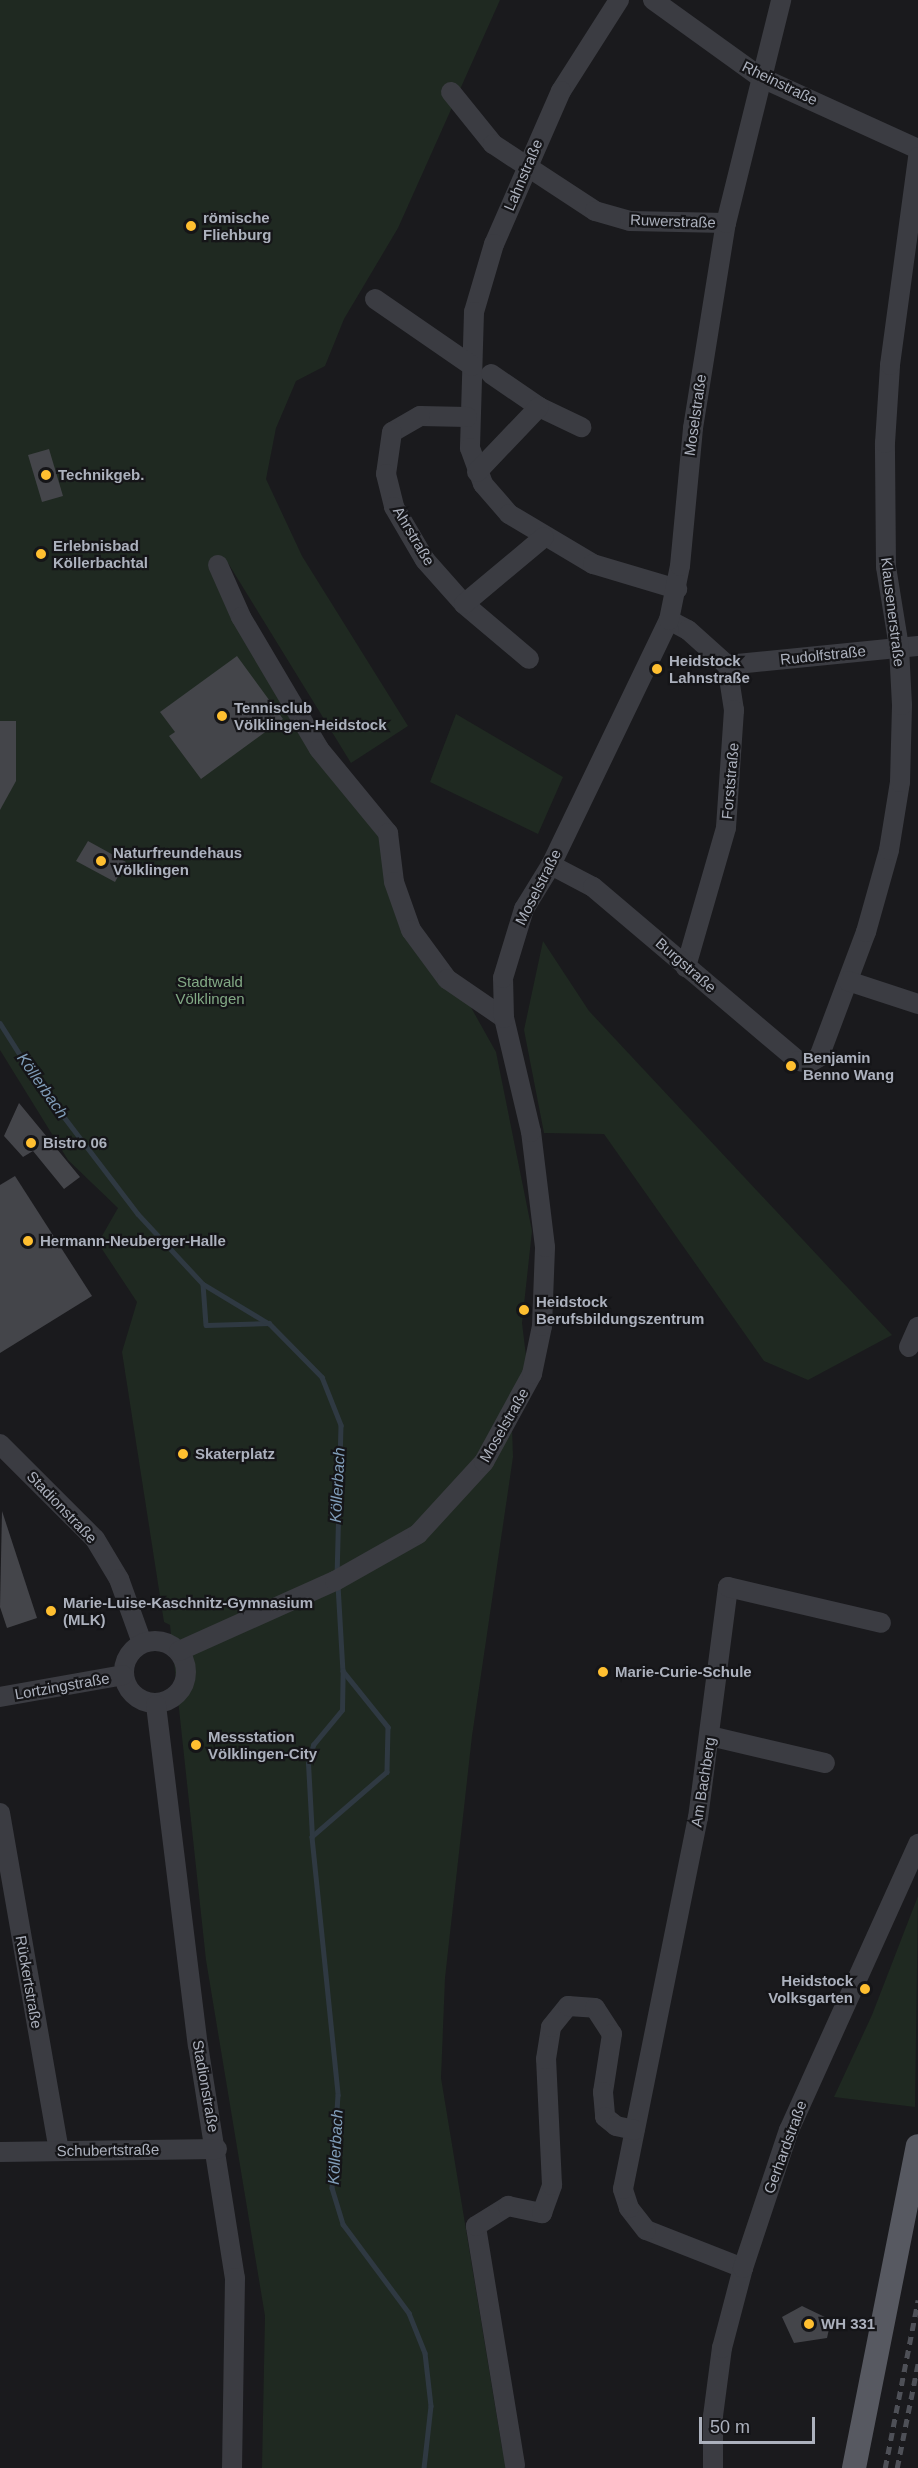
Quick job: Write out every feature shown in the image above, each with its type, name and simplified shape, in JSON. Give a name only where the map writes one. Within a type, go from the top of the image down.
[{"type":"main road","points":[[854,2468],[918,2146]]},
{"type":"street","name":"Lahnstraße","points":[[619,0],[561,91],[525,166],[494,244],[474,312],[468,417],[477,472],[509,514],[544,537],[593,564],[677,589]]},
{"type":"street","name":"Rheinstraße","points":[[652,0],[760,77],[918,149]]},
{"type":"street","name":"Moselstraße","points":[[179,1651],[214,1632],[335,1581],[418,1534],[484,1462],[515,1412],[532,1374],[542,1326],[545,1270],[541,1202],[531,1132],[504,1018],[503,978],[514,934],[551,865],[669,620],[677,589],[693,428],[726,223],[760,77],[782,0]]},
{"type":"street","name":"Ruwerstraße","points":[[450,92],[494,144],[595,211],[630,221],[726,223]]},
{"type":"street","name":"Klausenerstraße","points":[[819,1057],[848,981],[889,850],[896,805],[902,705],[909,647],[886,567],[885,443],[890,365],[918,157]]},
{"type":"street","points":[[375,299],[472,366]]},
{"type":"street","points":[[491,374],[538,407],[581,427]]},
{"type":"street","points":[[477,472],[538,407]]},
{"type":"street","name":"Ahrstraße","points":[[468,417],[420,416],[404,421],[392,432],[386,453],[394,507],[425,560],[464,604],[529,659]]},
{"type":"street","points":[[464,604],[544,537]]},
{"type":"street","points":[[218,565],[241,617],[319,749],[388,833],[394,882],[411,930],[447,979],[504,1018]]},
{"type":"street","points":[[669,620],[688,630],[727,665]]},
{"type":"street","name":"Rudolfstraße","points":[[727,665],[909,647]]},
{"type":"street","name":"Forststraße","points":[[687,967],[726,828],[734,710],[727,665]]},
{"type":"street","name":"Burgstraße","points":[[551,865],[593,887],[798,1060],[809,1063],[819,1057]]},
{"type":"street","points":[[848,981],[918,1004]]},
{"type":"street","points":[[909,1347],[918,1327]]},
{"type":"street","name":"Stadionstraße","points":[[0,1444],[95,1539],[118,1578],[142,1643]]},
{"type":"street","name":"Am Bachberg","points":[[743,2268],[646,2230],[629,2208],[623,2188],[674,1950],[710,1736],[728,1587],[881,1623]]},
{"type":"street","points":[[155,1640],[179,1651],[187,1666],[185,1684],[174,1698],[156,1705],[141,1701],[129,1691],[123,1675],[128,1657],[142,1643],[155,1640]]},
{"type":"street","name":"Lortzingstraße","points":[[0,1697],[123,1675]]},
{"type":"street","name":"Stadionstraße","points":[[156,1705],[198,2045],[235,2278],[232,2468]]},
{"type":"street","points":[[710,1736],[825,1763]]},
{"type":"street","name":"Rückertstraße","points":[[0,1814],[59,2151]]},
{"type":"street","name":"Gerhardstraße","points":[[713,2468],[713,2416],[722,2348],[743,2268],[789,2130],[918,1844]]},
{"type":"street","points":[[515,2465],[476,2226],[508,2206],[542,2213],[552,2185],[546,2059],[551,2028],[568,2006],[595,2008],[612,2034],[603,2092],[605,2117],[616,2126],[635,2130]]},
{"type":"street","name":"Schubertstraße","points":[[0,2152],[216,2149]]},
{"type":"green space","name":"Stadtwald Völklingen","points":[[0,0],[500,0],[398,228],[344,319],[325,366],[296,381],[276,428],[266,479],[302,556],[408,726],[351,763],[228,563],[241,617],[388,833],[411,930],[468,1002],[496,1052],[532,1231],[522,1323],[527,1364],[511,1399],[513,1457],[472,1736],[445,1978],[441,2078],[502,2448],[516,2468],[262,2468],[265,2316],[206,1960],[170,1625],[164,1622],[122,1352],[137,1302],[98,1243],[118,1208],[68,1160],[0,1050]]},
{"type":"green space","points":[[456,714],[563,777],[538,834],[430,782]]},
{"type":"green space","points":[[543,941],[589,1011],[892,1335],[808,1380],[764,1361],[604,1134],[544,1133],[524,1030]]},
{"type":"green space","points":[[918,1896],[915,2107],[834,2097],[872,2015]]},
{"type":"building","name":"Technikgeb.","points":[[49,449],[63,496],[42,502],[28,455]]},
{"type":"building","name":"Tennisclub Völklingen-Heidstock","points":[[237,656],[283,719],[201,779],[169,736],[175,732],[160,712]]},
{"type":"building","points":[[0,721],[16,721],[16,781],[0,810]]},
{"type":"building","name":"Naturfreundehaus Völklingen","points":[[88,841],[126,862],[115,882],[76,861]]},
{"type":"building","name":"Bistro 06","points":[[19,1103],[80,1177],[64,1189],[33,1151],[23,1157],[4,1136]]},
{"type":"building","name":"Hermann-Neuberger-Halle","points":[[15,1176],[92,1296],[0,1353],[0,1185]]},
{"type":"building","points":[[2,1511],[37,1618],[7,1628],[0,1607]]},
{"type":"building","name":"WH 331","points":[[802,2306],[831,2320],[827,2338],[794,2343],[782,2317]]},
{"type":"waterway","name":"Köllerbach","points":[[0,1023],[36,1080],[138,1214],[203,1284],[206,1325],[269,1323],[322,1377],[341,1425],[337,1574]]},
{"type":"waterway","name":"Köllerbach","points":[[203,1284],[268,1323]]},
{"type":"waterway","name":"Köllerbach","points":[[338,1585],[343,1671],[388,1727],[387,1772],[312,1837],[338,2095],[332,2188],[343,2224],[409,2313],[425,2353],[431,2406],[424,2468]]},
{"type":"waterway","name":"Köllerbach","points":[[312,1837],[308,1764],[313,1745],[342,1710],[343,1671]]},
{"type":"railway","points":[[885,2468],[918,2300]]},
{"type":"railway","points":[[897,2468],[918,2363]]},
{"type":"place","name":"römische Fliehburg","points":[[191,226]]},
{"type":"place","name":"Technikgeb.","points":[[46,475]]},
{"type":"place","name":"Erlebnisbad Köllerbachtal","points":[[41,554]]},
{"type":"place","name":"Heidstock Lahnstraße","points":[[657,669]]},
{"type":"place","name":"Tennisclub Völklingen-Heidstock","points":[[222,716]]},
{"type":"place","name":"Naturfreundehaus Völklingen","points":[[101,861]]},
{"type":"place","name":"Benjamin Benno Wang","points":[[791,1066]]},
{"type":"place","name":"Bistro 06","points":[[31,1143]]},
{"type":"place","name":"Hermann-Neuberger-Halle","points":[[28,1241]]},
{"type":"place","name":"Heidstock Berufsbildungszentrum","points":[[524,1310]]},
{"type":"place","name":"Skaterplatz","points":[[183,1454]]},
{"type":"place","name":"Marie-Luise-Kaschnitz-Gymnasium (MLK)","points":[[51,1611]]},
{"type":"place","name":"Marie-Curie-Schule","points":[[603,1672]]},
{"type":"place","name":"Messstation Völklingen-City","points":[[196,1745]]},
{"type":"place","name":"Heidstock Volksgarten","points":[[865,1989]]},
{"type":"place","name":"WH 331","points":[[809,2324]]}]
